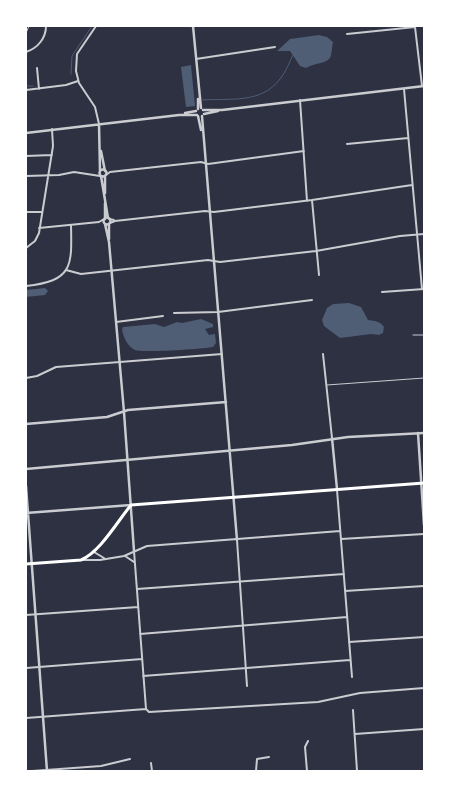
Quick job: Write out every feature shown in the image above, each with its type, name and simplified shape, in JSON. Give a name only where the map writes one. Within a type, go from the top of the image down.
[{"type":"main road","points":[[26,564],[81,560],[88,557],[94,552],[131,505],[234,496],[423,483]]},
{"type":"street","points":[[26,52],[35,48],[42,40],[46,26]]},
{"type":"street","points":[[96,26],[78,54],[76,70],[78,81],[95,107],[99,124],[105,171],[104,195]]},
{"type":"street","points":[[193,26],[200,110],[198,116],[203,136]]},
{"type":"street","points":[[26,133],[179,115],[200,110],[222,110],[423,86],[415,26],[347,34]]},
{"type":"street","points":[[196,59],[275,47]]},
{"type":"street","points":[[37,68],[39,89]]},
{"type":"street","points":[[26,90],[66,86],[78,81]]},
{"type":"street","points":[[382,292],[423,289],[404,89]]},
{"type":"street","points":[[300,100],[307,201]]},
{"type":"street","points":[[200,110],[203,115],[205,163],[234,496],[247,686]]},
{"type":"street","points":[[179,115],[198,116],[222,110]]},
{"type":"street","points":[[26,248],[35,241],[39,228],[54,142],[52,130]]},
{"type":"street","points":[[347,144],[408,138]]},
{"type":"street","points":[[101,149],[100,176],[107,219],[110,224],[109,242]]},
{"type":"street","points":[[94,174],[100,171],[110,172],[201,162],[247,160],[304,151]]},
{"type":"street","points":[[26,156],[52,155]]},
{"type":"street","points":[[26,176],[59,175],[74,172],[100,176],[110,172]]},
{"type":"street","points":[[39,228],[99,222],[107,219],[115,220],[307,201],[412,185]]},
{"type":"street","points":[[312,200],[319,275]]},
{"type":"street","points":[[26,212],[42,212]]},
{"type":"street","points":[[107,219],[105,224],[109,242],[120,362],[146,709]]},
{"type":"street","points":[[99,222],[110,224],[115,220]]},
{"type":"street","points":[[26,286],[51,282],[66,270],[72,250],[71,225]]},
{"type":"street","points":[[66,270],[81,274],[112,272],[213,260],[220,262],[316,251],[400,236],[424,234]]},
{"type":"street","points":[[174,313],[218,312],[312,300]]},
{"type":"street","points":[[116,322],[163,316]]},
{"type":"street","points":[[26,378],[37,376],[56,367],[222,354]]},
{"type":"street","points":[[323,354],[337,489],[352,677]]},
{"type":"street","points":[[26,424],[108,417],[128,410],[226,402]]},
{"type":"street","points":[[418,433],[423,483],[424,525]]},
{"type":"street","points":[[26,468],[292,445],[332,438],[424,433]]},
{"type":"street","points":[[26,486],[47,770]]},
{"type":"street","points":[[27,513],[131,505]]},
{"type":"street","points":[[124,556],[147,546],[340,531]]},
{"type":"street","points":[[341,539],[424,534]]},
{"type":"street","points":[[94,552],[105,558]]},
{"type":"street","points":[[81,560],[124,556],[132,558],[135,563]]},
{"type":"street","points":[[137,589],[344,574]]},
{"type":"street","points":[[345,590],[424,586]]},
{"type":"street","points":[[26,615],[138,607]]},
{"type":"street","points":[[140,634],[347,617]]},
{"type":"street","points":[[349,642],[424,637]]},
{"type":"street","points":[[26,668],[142,659]]},
{"type":"street","points":[[143,676],[350,660]]},
{"type":"street","points":[[26,718],[146,709],[149,712],[318,702],[360,693],[424,688]]},
{"type":"street","points":[[353,710],[358,771]]},
{"type":"street","points":[[355,734],[424,729]]},
{"type":"street","points":[[306,771],[305,747],[308,741]]},
{"type":"street","points":[[256,771],[257,759],[268,757]]},
{"type":"street","points":[[32,771],[102,766],[130,759]]},
{"type":"street","points":[[151,763],[152,771]]},
{"type":"lane","points":[[26,33],[29,26]]},
{"type":"lane","points":[[413,335],[424,335]]},
{"type":"lane","points":[[326,385],[424,378]]},
{"type":"water","points":[[319,35],[327,37],[333,42],[330,58],[324,62],[306,68],[300,66],[290,51],[277,51],[290,39]]},
{"type":"water","points":[[191,65],[195,106],[186,107],[181,67]]},
{"type":"water","points":[[45,288],[48,291],[45,295],[26,297],[26,290]]},
{"type":"water","points":[[349,303],[361,307],[368,320],[381,324],[384,327],[383,333],[379,335],[371,334],[340,338],[324,326],[322,320],[327,308],[333,304]]},
{"type":"water","points":[[201,319],[213,324],[213,327],[205,329],[209,335],[215,334],[216,343],[213,347],[186,350],[139,351],[135,350],[126,342],[122,330],[123,327],[155,324],[164,327],[177,322],[182,323]]},
{"type":"waterway","points":[[71,74],[72,56],[92,26]]},
{"type":"waterway","points":[[203,100],[245,98],[264,93],[282,76],[293,55]]},
{"type":"waterway","points":[[26,86],[33,86]]}]
